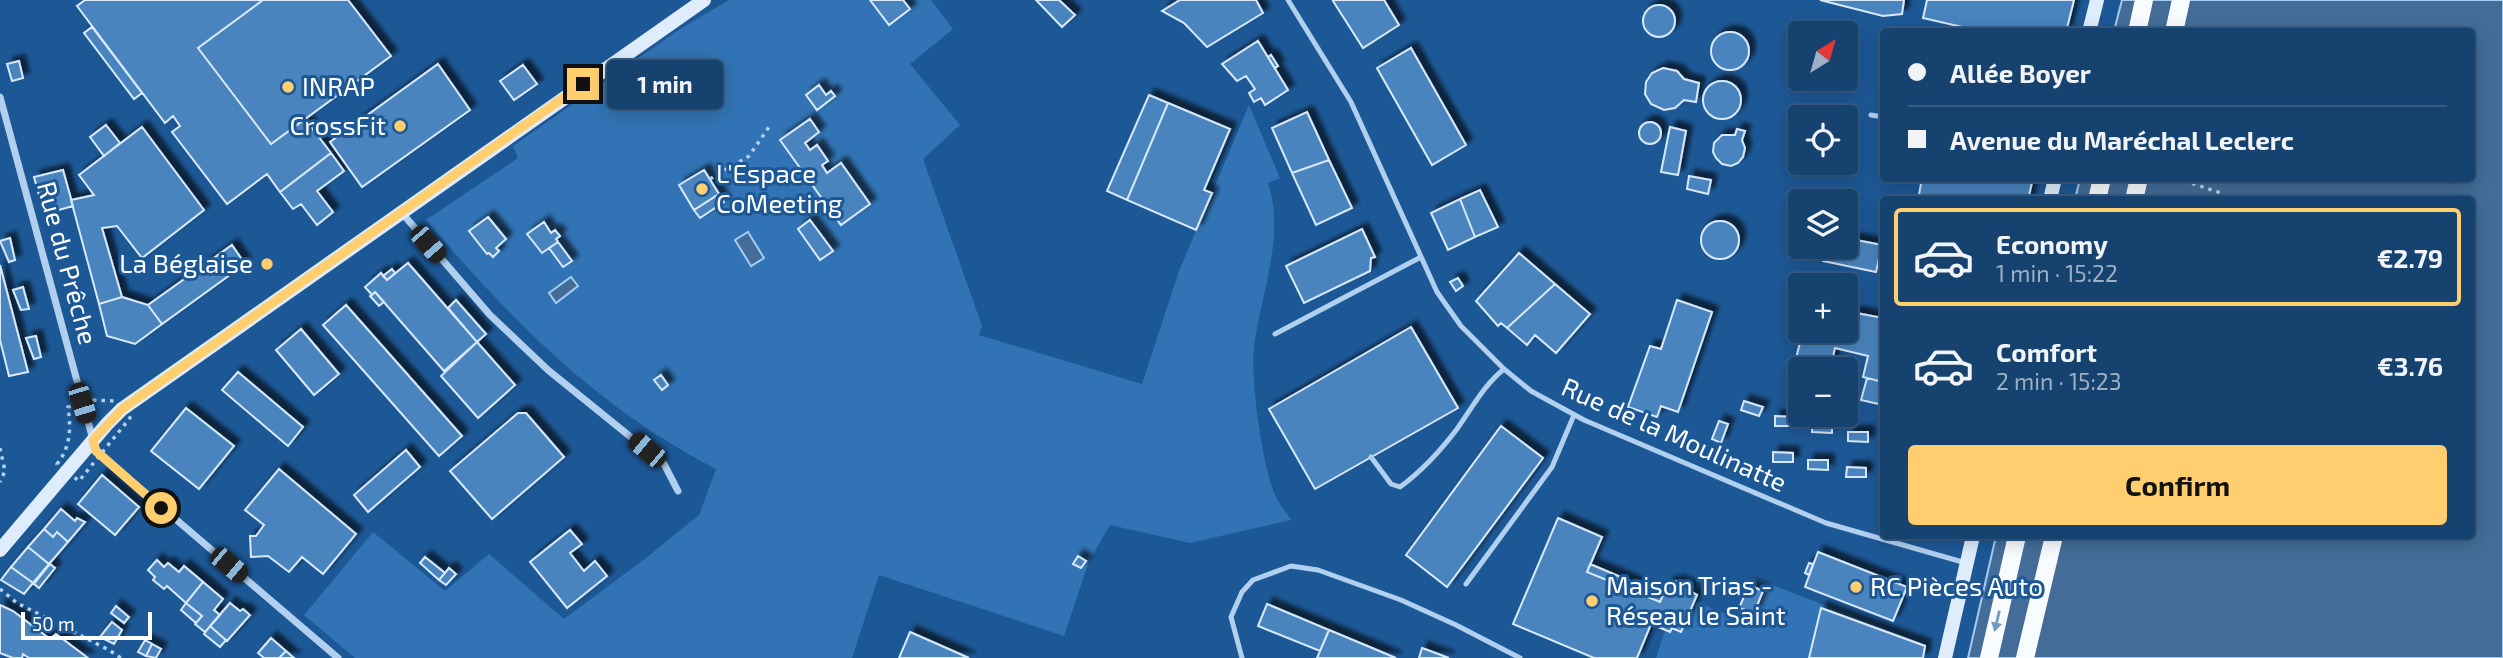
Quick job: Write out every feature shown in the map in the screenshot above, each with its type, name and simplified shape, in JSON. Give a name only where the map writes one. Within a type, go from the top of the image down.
[{"type":"main road","points":[[2138,28],[2144,0]]},
{"type":"main road","points":[[2175,28],[2181,0]]},
{"type":"main road","points":[[1989,658],[2016,539]]},
{"type":"main road","points":[[2025,658],[2053,539]]},
{"type":"street","points":[[0,550],[122,409],[704,0]]},
{"type":"street","points":[[2090,28],[2097,0]]},
{"type":"street","name":"Rue du Prêche","points":[[0,97],[93,440]]},
{"type":"street","points":[[402,212],[490,316],[548,370],[664,464],[678,491]]},
{"type":"street","points":[[93,440],[100,456],[338,658]]},
{"type":"street","points":[[1945,658],[1972,539]]},
{"type":"lane","name":"Rue de la Moulinatte","points":[[1288,0],[1351,102],[1437,292],[1461,326],[1504,369],[1531,391],[1574,415],[1826,523],[1880,538]]},
{"type":"lane","points":[[1871,115],[1880,116]]},
{"type":"lane","points":[[1275,334],[1421,257]]},
{"type":"lane","points":[[1371,457],[1391,484],[1400,487],[1417,475],[1456,430],[1492,379],[1504,369]]},
{"type":"lane","points":[[1466,584],[1552,467],[1574,415]]},
{"type":"lane","name":"Rue de la Moulinatte","points":[[1882,539],[1967,563]]},
{"type":"lane","points":[[1242,658],[1231,617],[1242,592],[1253,580],[1291,566],[1318,570],[1401,600],[1520,658]]},
{"type":"path","points":[[710,180],[749,156],[771,124]]},
{"type":"path","points":[[2188,182],[2221,193]]},
{"type":"path","points":[[0,447],[5,471],[0,482]]},
{"type":"path","points":[[0,589],[17,603],[121,658]]},
{"type":"shaded area","points":[[729,0],[931,0],[953,29],[910,64],[960,125],[923,159],[982,326],[979,335],[1142,384],[1179,271],[1249,105],[1280,178],[1268,183],[1273,203],[1273,245],[1253,362],[1262,446],[1271,484],[1291,520],[1190,543],[1110,525],[1089,561],[1064,636],[879,575],[852,658],[355,658],[304,615],[373,532],[445,591],[489,554],[564,619],[699,515],[716,469],[673,445],[595,390],[524,327],[426,220],[518,158],[513,146],[680,29]]},
{"type":"shaded area","points":[[2122,0],[2503,0],[2503,658],[1968,658],[1995,539],[2475,539],[2475,196],[2076,196],[2079,182],[2475,182],[2475,28],[2115,28]]},
{"type":"shaded area","points":[[748,232],[764,258],[751,266],[735,240]]},
{"type":"shaded area","points":[[571,277],[578,286],[556,303],[549,293]]},
{"type":"shaded area","points":[[1754,578],[1926,644],[1923,658],[1656,658],[1665,630],[1670,632],[1672,628],[1681,631],[1695,601],[1735,618]]},
{"type":"building","points":[[85,0],[263,0],[198,48],[271,144],[305,119],[331,153],[280,192],[267,174],[227,204],[172,132],[180,126],[173,116],[165,123],[77,6]]},
{"type":"building","name":"INRAP","points":[[263,0],[348,0],[391,56],[271,144],[198,48]]},
{"type":"building","points":[[870,0],[903,0],[910,9],[889,25]]},
{"type":"building","points":[[1036,0],[1059,0],[1075,15],[1062,27]]},
{"type":"building","points":[[1180,0],[1256,0],[1263,13],[1207,47],[1184,23],[1162,11]]},
{"type":"building","points":[[1384,0],[1399,25],[1363,48],[1333,1]]},
{"type":"building","points":[[1820,0],[1904,0],[1902,14],[1883,16]]},
{"type":"building","points":[[1927,0],[2074,0],[2067,28],[1967,28],[1923,18]]},
{"type":"building","points":[[1659,5],[1670,10],[1675,21],[1670,32],[1659,37],[1648,32],[1643,21],[1648,10]]},
{"type":"building","points":[[92,27],[142,93],[134,99],[84,33]]},
{"type":"building","points":[[1730,32],[1743,38],[1749,51],[1743,64],[1730,70],[1717,64],[1711,51],[1717,38]]},
{"type":"building","points":[[1258,41],[1288,90],[1265,105],[1261,98],[1254,102],[1249,93],[1255,89],[1246,76],[1237,81],[1222,64]]},
{"type":"building","points":[[1411,48],[1466,145],[1432,165],[1377,68]]},
{"type":"building","points":[[1271,55],[1278,66],[1275,68],[1268,57]]},
{"type":"building","points":[[19,61],[23,78],[12,81],[7,64]]},
{"type":"building","name":"CrossFit","points":[[438,64],[470,110],[362,187],[330,142]]},
{"type":"building","points":[[523,65],[537,84],[514,100],[500,81]]},
{"type":"building","points":[[1663,68],[1677,71],[1684,79],[1699,83],[1696,102],[1684,100],[1675,108],[1664,110],[1651,104],[1645,94],[1646,82],[1652,73]]},
{"type":"building","points":[[1722,81],[1735,87],[1741,100],[1735,113],[1722,119],[1709,113],[1703,100],[1709,87]]},
{"type":"building","points":[[819,85],[826,95],[831,91],[835,96],[817,110],[806,95]]},
{"type":"building","points":[[1149,95],[1168,103],[1127,200],[1107,191]]},
{"type":"building","points":[[1168,103],[1230,129],[1204,190],[1212,193],[1196,230],[1127,200]]},
{"type":"building","points":[[1307,112],[1329,160],[1292,173],[1272,128]]},
{"type":"building","points":[[810,119],[819,132],[805,143],[810,150],[817,145],[828,161],[822,165],[827,173],[841,163],[870,204],[841,225],[780,140]]},
{"type":"building","points":[[1650,122],[1658,125],[1661,133],[1658,141],[1650,144],[1642,141],[1639,133],[1642,125]]},
{"type":"building","points":[[106,125],[120,143],[104,156],[90,137]]},
{"type":"building","points":[[142,127],[204,210],[142,258],[117,226],[102,228],[122,297],[99,304],[71,200],[94,195],[79,175]]},
{"type":"building","points":[[1670,127],[1686,131],[1678,175],[1661,172]]},
{"type":"building","points":[[1737,129],[1745,131],[1742,140],[1745,148],[1743,157],[1731,166],[1722,164],[1713,152],[1714,143],[1722,135],[1735,135]]},
{"type":"building","points":[[331,153],[344,171],[317,191],[333,212],[317,225],[301,204],[293,209],[280,192]]},
{"type":"building","points":[[1329,160],[1352,208],[1316,225],[1292,173]]},
{"type":"building","points":[[63,170],[73,206],[44,214],[34,177]]},
{"type":"building","points":[[704,170],[719,194],[694,210],[679,185]]},
{"type":"building","points":[[1689,176],[1711,180],[1708,194],[1687,189]]},
{"type":"building","points":[[1921,182],[2032,182],[2029,196],[1919,196]]},
{"type":"building","points":[[1480,190],[1498,227],[1475,237],[1460,199]]},
{"type":"building","points":[[719,194],[724,202],[700,218],[694,210]]},
{"type":"building","points":[[1460,199],[1475,237],[1448,250],[1431,213]]},
{"type":"building","points":[[488,217],[506,239],[496,248],[499,251],[493,257],[487,254],[469,231]]},
{"type":"building","points":[[810,220],[833,251],[820,260],[798,229]]},
{"type":"building","points":[[1720,221],[1734,226],[1739,240],[1734,254],[1720,259],[1706,254],[1701,240],[1706,226]]},
{"type":"building","points":[[544,222],[551,233],[555,230],[560,236],[556,239],[558,242],[542,253],[527,234]]},
{"type":"building","points":[[1362,229],[1375,257],[1371,258],[1370,271],[1304,303],[1286,266]]},
{"type":"building","points":[[10,238],[15,260],[9,262],[0,241]]},
{"type":"building","points":[[1858,240],[1880,245],[1876,272],[1823,261],[1858,259]]},
{"type":"building","points":[[558,242],[572,261],[563,267],[549,248]]},
{"type":"building","points":[[232,245],[245,264],[162,324],[148,305]]},
{"type":"building","points":[[1519,253],[1555,284],[1507,328],[1501,323],[1498,326],[1476,301]]},
{"type":"building","points":[[408,263],[477,342],[444,371],[375,292],[372,295],[365,287],[381,273],[387,280]]},
{"type":"building","points":[[0,265],[28,372],[9,376],[0,340]]},
{"type":"building","points":[[392,269],[395,273],[387,280],[383,276]]},
{"type":"building","points":[[1458,278],[1463,286],[1456,291],[1450,282]]},
{"type":"building","points":[[1555,284],[1590,314],[1556,353],[1535,335],[1527,345],[1507,328]]},
{"type":"building","points":[[23,287],[29,309],[21,310],[13,290]]},
{"type":"building","points":[[375,292],[384,302],[379,306],[370,296]]},
{"type":"building","points":[[122,297],[148,305],[162,324],[135,344],[107,336],[99,304]]},
{"type":"building","points":[[456,300],[486,334],[477,342],[448,308]]},
{"type":"building","points":[[1677,300],[1712,312],[1678,412],[1661,406],[1657,417],[1628,407],[1650,346],[1661,349]]},
{"type":"building","points":[[346,305],[462,436],[439,456],[323,325]]},
{"type":"building","points":[[1858,313],[1880,317],[1880,381],[1863,377],[1868,356],[1835,348],[1833,357],[1796,357],[1800,343],[1858,343]]},
{"type":"building","points":[[1411,327],[1458,408],[1315,489],[1269,409]]},
{"type":"building","points":[[301,329],[339,374],[314,395],[276,350]]},
{"type":"building","points":[[36,336],[41,357],[34,359],[26,338]]},
{"type":"building","points":[[477,342],[515,385],[478,418],[441,376]]},
{"type":"building","points":[[238,372],[303,427],[288,446],[222,390]]},
{"type":"building","points":[[661,375],[668,385],[662,390],[654,380]]},
{"type":"building","points":[[1867,378],[1880,381],[1880,404],[1861,400]]},
{"type":"building","points":[[1744,401],[1763,407],[1759,416],[1741,410]]},
{"type":"building","points":[[186,408],[234,446],[199,489],[151,451]]},
{"type":"building","points":[[518,413],[526,413],[564,457],[492,519],[450,471]]},
{"type":"building","points":[[1775,416],[1788,417],[1788,426],[1775,426]]},
{"type":"building","points":[[1719,421],[1728,424],[1721,443],[1712,439]]},
{"type":"building","points":[[1501,426],[1543,458],[1447,587],[1406,555]]},
{"type":"building","points":[[1812,427],[1832,427],[1832,433],[1812,432]]},
{"type":"building","points":[[1848,432],[1868,432],[1868,442],[1848,441]]},
{"type":"building","points":[[406,450],[420,467],[368,512],[354,495]]},
{"type":"building","points":[[1773,452],[1793,453],[1793,462],[1773,462]]},
{"type":"building","points":[[1808,460],[1828,460],[1828,470],[1808,469]]},
{"type":"building","points":[[1847,467],[1866,468],[1866,477],[1846,477]]},
{"type":"building","points":[[279,469],[356,534],[323,574],[302,557],[289,572],[268,556],[251,557],[250,536],[256,536],[264,525],[245,510]]},
{"type":"building","points":[[102,475],[139,507],[115,535],[78,504]]},
{"type":"building","points":[[61,509],[75,521],[77,518],[85,522],[68,542],[57,532],[53,537],[44,529]]},
{"type":"building","points":[[1558,518],[1602,537],[1587,572],[1660,602],[1669,582],[1675,585],[1676,581],[1692,587],[1690,591],[1697,595],[1681,632],[1672,628],[1670,632],[1651,624],[1637,658],[1594,658],[1513,624]]},
{"type":"building","points":[[44,529],[53,537],[57,532],[68,542],[49,564],[28,547]]},
{"type":"building","points":[[570,530],[582,544],[570,553],[584,571],[595,561],[607,576],[567,608],[530,562]]},
{"type":"building","points":[[28,547],[49,564],[33,583],[11,567]]},
{"type":"building","name":"RC Pièces Auto","points":[[1818,552],[1907,587],[1893,621],[1805,587]]},
{"type":"building","points":[[1078,556],[1086,561],[1081,568],[1073,564]]},
{"type":"building","points":[[425,557],[445,573],[439,580],[420,563]]},
{"type":"building","points":[[157,560],[164,567],[168,563],[179,572],[184,566],[203,582],[186,603],[167,586],[164,589],[153,580],[155,577],[148,570]]},
{"type":"building","points":[[1809,563],[1813,564],[1809,575],[1805,573]]},
{"type":"building","points":[[50,564],[55,568],[39,588],[34,584]]},
{"type":"building","points":[[1590,564],[1663,595],[1660,602],[1587,572]]},
{"type":"building","points":[[11,567],[33,583],[24,594],[1,580]]},
{"type":"building","points":[[449,568],[456,574],[446,585],[439,580]]},
{"type":"building","points":[[203,582],[223,599],[214,610],[220,615],[205,632],[195,624],[202,616],[186,603]]},
{"type":"building","points":[[1749,585],[1763,591],[1754,613],[1739,608]]},
{"type":"building","points":[[186,603],[202,616],[196,623],[181,610]]},
{"type":"building","points":[[230,603],[250,615],[227,641],[210,626]]},
{"type":"building","points":[[1267,604],[1329,630],[1320,651],[1258,626]]},
{"type":"building","points":[[0,605],[13,611],[50,639],[56,634],[88,658],[29,658],[23,654],[22,658],[13,658],[0,653]]},
{"type":"building","points":[[116,606],[129,617],[124,623],[111,613]]},
{"type":"building","points":[[1821,608],[1925,646],[1923,658],[1809,658]]},
{"type":"building","points":[[112,622],[122,630],[114,644],[100,637]]},
{"type":"building","points":[[210,626],[226,640],[220,647],[204,634]]},
{"type":"building","points":[[1329,630],[1396,658],[1317,658]]},
{"type":"building","points":[[910,632],[969,658],[899,658]]},
{"type":"building","points":[[271,638],[286,651],[279,658],[264,658],[258,653]]},
{"type":"building","points":[[145,640],[152,644],[146,656],[138,652]]},
{"type":"building","points":[[152,644],[161,649],[156,658],[146,656]]},
{"type":"building","points":[[1422,648],[1449,658],[1419,658]]},
{"type":"building","points":[[286,651],[294,658],[279,658]]},
{"type":"place","name":"INRAP","points":[[288,87]]},
{"type":"place","name":"CrossFit","points":[[400,126]]},
{"type":"place","name":"L'Espace CoMeeting","points":[[702,189]]},
{"type":"place","name":"La Béglaise","points":[[267,264]]},
{"type":"place","name":"RC Pièces Auto","points":[[1856,587]]},
{"type":"place","name":"Maison Trias - Réseau le Saint","points":[[1592,601]]},
{"type":"route","points":[[161,508],[96,451],[93,440],[107,424],[122,409],[583,84]]}]
